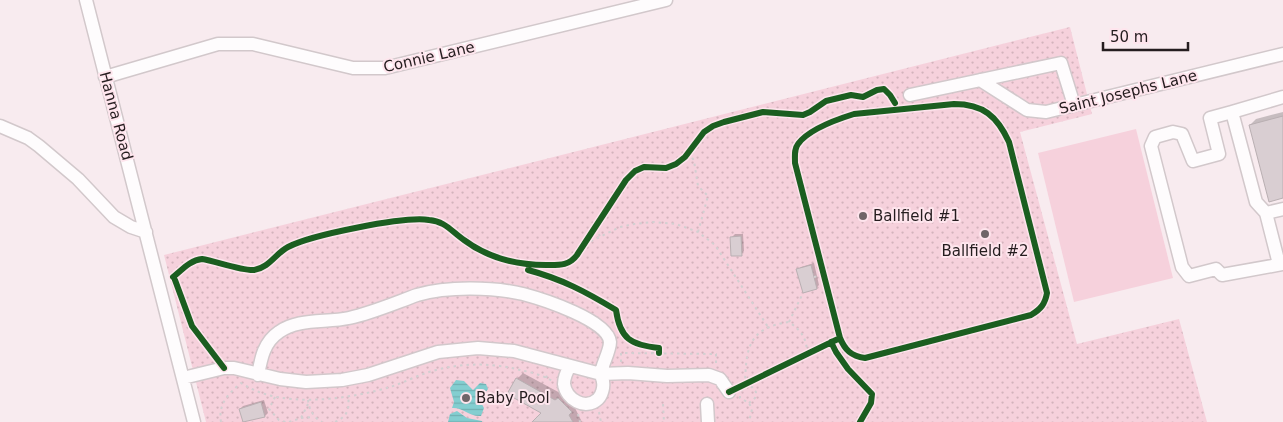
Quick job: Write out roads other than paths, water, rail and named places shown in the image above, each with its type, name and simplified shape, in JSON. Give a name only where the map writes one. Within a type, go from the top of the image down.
[{"type":"street","name":"Hanna Road","points":[[86,0],[194,422]]},
{"type":"street","name":"Connie Lane","points":[[105,77],[218,44],[235,43],[253,44],[353,68],[384,68],[666,0]]},
{"type":"street","name":"Saint Josephs Lane","points":[[980,80],[1027,110],[1046,112],[1283,54]]},
{"type":"street","points":[[910,94],[1061,63],[1074,105]]},
{"type":"street","points":[[1232,112],[1256,202],[1266,213],[1281,264],[1222,275],[1216,269],[1189,276],[1182,267],[1151,146],[1155,137],[1173,132],[1182,134],[1193,162],[1219,154],[1210,118],[1283,96]]},
{"type":"street","points":[[0,126],[28,138],[78,180],[114,217],[131,227],[146,232]]},
{"type":"street","points":[[1266,213],[1283,209]]},
{"type":"street","points":[[258,375],[262,353],[270,340],[280,331],[293,326],[350,318],[419,295],[434,292],[480,290],[510,291],[525,295],[569,310],[604,330],[610,343],[601,374],[603,381],[602,394],[598,399],[592,403],[581,404],[574,400],[564,386],[564,380],[570,366]]},
{"type":"street","points":[[183,378],[224,368],[234,368],[258,375],[306,382],[342,380],[368,375],[438,352],[478,348],[514,351],[601,374],[709,375],[720,379],[729,392]]},
{"type":"street","points":[[707,404],[708,422]]},
{"type":"water","name":"Baby Pool","points":[[456,380],[464,381],[473,390],[480,383],[486,384],[488,389],[478,397],[484,408],[481,416],[452,408],[454,402],[450,388]]},
{"type":"water","points":[[457,411],[467,418],[482,422],[448,422],[450,414]]},
{"type":"place","name":"Ballfield #1","points":[[863,216]]},
{"type":"place","name":"Ballfield #2","points":[[985,234]]},
{"type":"place","name":"Baby Pool","points":[[466,398]]}]
